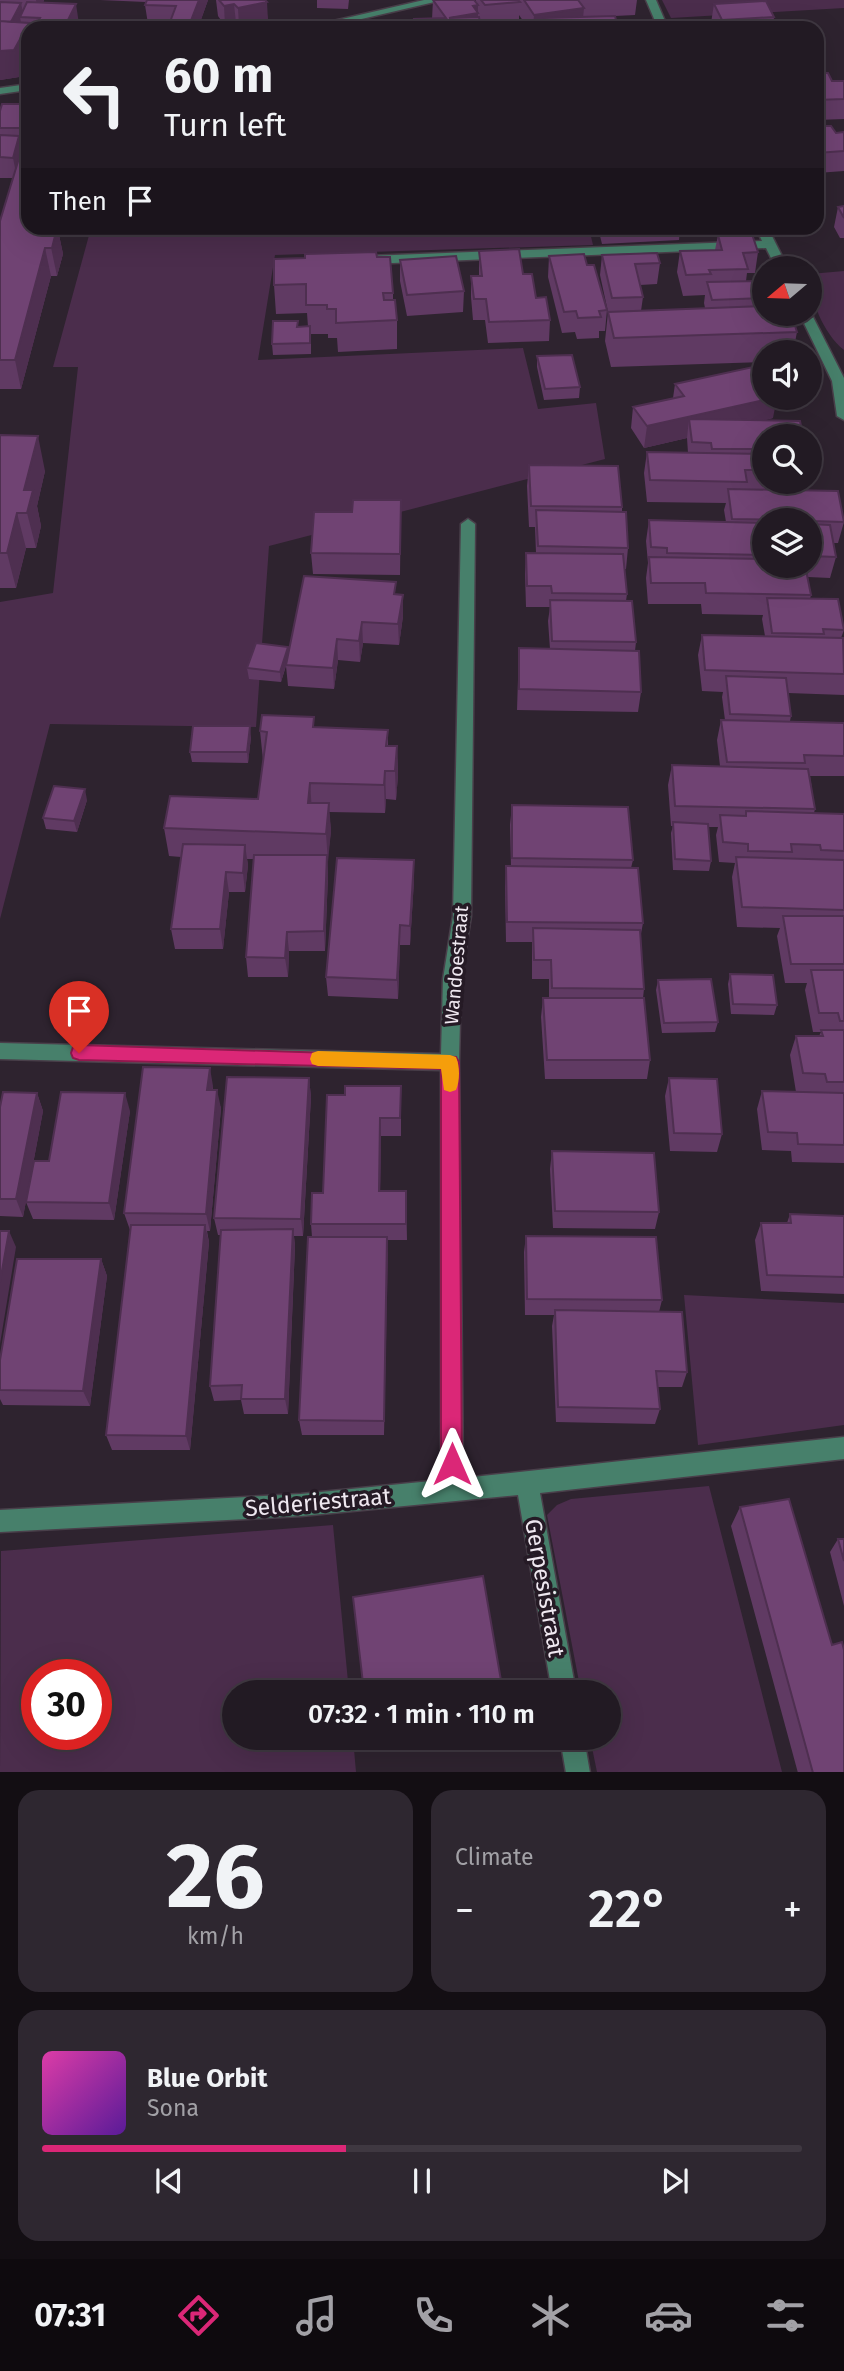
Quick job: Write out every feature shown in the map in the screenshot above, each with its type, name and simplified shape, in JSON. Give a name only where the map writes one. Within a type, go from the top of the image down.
[{"type":"street","points":[[340,21],[438,0]]},
{"type":"street","points":[[651,0],[660,21]]},
{"type":"street","points":[[0,91],[21,88]]},
{"type":"street","points":[[766,235],[776,256]]},
{"type":"street","points":[[351,261],[771,244]]},
{"type":"street","points":[[812,326],[841,381],[844,416]]},
{"type":"street","name":"Wandoestraat","points":[[452,1490],[450,1062],[452,979],[462,916],[468,524]]},
{"type":"street","points":[[0,1051],[450,1062]]},
{"type":"street","name":"Selderiestraat","points":[[0,1521],[301,1505],[844,1448]]},
{"type":"street","name":"Gerpesistraat","points":[[527,1483],[562,1680]]},
{"type":"street","points":[[574,1750],[579,1772]]},
{"type":"shaded area","points":[[662,0],[844,0],[844,8],[671,18]]},
{"type":"shaded area","points":[[89,235],[591,235],[593,245],[275,255],[258,360],[523,348],[538,409],[596,403],[605,459],[269,546],[256,727],[50,724],[0,919],[0,602],[53,593],[78,367],[53,367]]},
{"type":"shaded area","points":[[844,271],[844,350],[822,321],[822,273]]},
{"type":"shaded area","points":[[684,1295],[844,1303],[844,1425],[698,1445]]},
{"type":"shaded area","points":[[709,1486],[782,1772],[597,1772],[592,1750],[621,1750],[621,1680],[579,1680],[547,1515],[557,1505],[571,1499]]},
{"type":"shaded area","points":[[333,1525],[348,1680],[222,1680],[222,1750],[354,1750],[356,1772],[0,1772],[1,1551]]},
{"type":"building","points":[[147,0],[199,0],[191,21],[170,21],[176,6],[145,5]]},
{"type":"building","points":[[219,0],[267,2],[238,8],[234,4],[224,6]]},
{"type":"building","points":[[433,0],[474,0],[478,5],[473,6],[478,13],[449,18],[479,17],[480,21],[414,19],[446,18]]},
{"type":"building","points":[[481,0],[518,0],[520,2],[485,5]]},
{"type":"building","points":[[524,0],[578,0],[584,8],[534,15]]},
{"type":"building","points":[[766,1],[774,17],[722,20],[714,4]]},
{"type":"building","points":[[0,2],[21,3],[11,22],[0,21]]},
{"type":"building","points":[[27,2],[76,4],[68,21],[38,21],[40,18],[20,17]]},
{"type":"building","points":[[615,16],[616,21],[545,21],[544,18]]},
{"type":"building","points":[[0,21],[21,22],[21,37],[14,50],[0,51]]},
{"type":"building","points":[[824,73],[828,73],[832,81],[844,81],[844,99],[824,100]]},
{"type":"building","points":[[2,104],[21,104],[21,128],[0,128]]},
{"type":"building","points":[[824,126],[831,126],[836,133],[844,132],[844,151],[824,152]]},
{"type":"building","points":[[0,135],[19,136],[13,158],[0,157]]},
{"type":"building","points":[[21,152],[21,235],[55,235],[52,248],[45,248],[15,360],[0,360],[0,221]]},
{"type":"building","points":[[844,206],[844,218],[838,207]]},
{"type":"building","points":[[718,235],[752,235],[758,252],[743,253],[748,269],[709,270],[711,274],[686,275],[680,251],[722,250]]},
{"type":"building","points":[[519,249],[523,274],[532,274],[536,298],[546,297],[550,320],[489,322],[486,299],[474,299],[471,276],[482,276],[479,251]]},
{"type":"building","points":[[376,252],[377,257],[390,257],[393,293],[383,293],[384,300],[395,300],[397,320],[336,323],[336,309],[327,309],[327,305],[306,305],[306,284],[274,285],[274,259],[305,258],[305,254]]},
{"type":"building","points":[[657,253],[660,263],[635,264],[643,297],[612,298],[602,255]]},
{"type":"building","points":[[584,254],[587,265],[594,265],[607,310],[599,311],[601,317],[578,318],[576,311],[564,312],[549,256]]},
{"type":"building","points":[[456,256],[464,291],[407,295],[400,260]]},
{"type":"building","points":[[752,281],[752,298],[712,300],[707,282]]},
{"type":"building","points":[[752,306],[752,326],[795,326],[797,332],[614,338],[608,312]]},
{"type":"building","points":[[273,321],[298,321],[297,327],[310,326],[310,343],[272,344]]},
{"type":"building","points":[[572,355],[580,387],[545,389],[537,356]]},
{"type":"building","points":[[752,367],[752,403],[647,426],[633,407],[684,396],[675,384]]},
{"type":"building","points":[[689,419],[800,421],[801,424],[752,424],[752,449],[712,449],[711,443],[692,442]]},
{"type":"building","points":[[0,435],[38,436],[24,490],[33,490],[27,513],[17,513],[7,553],[0,553]]},
{"type":"building","points":[[647,452],[752,454],[752,470],[745,470],[747,482],[650,480]]},
{"type":"building","points":[[529,465],[618,466],[622,507],[531,506]]},
{"type":"building","points":[[728,489],[752,489],[752,494],[822,494],[822,491],[838,491],[844,522],[822,521],[822,508],[752,508],[752,519],[732,519]]},
{"type":"building","points":[[353,500],[401,500],[400,554],[311,553],[314,512],[352,512]]},
{"type":"building","points":[[536,510],[626,512],[628,548],[538,546]]},
{"type":"building","points":[[649,520],[752,523],[752,555],[667,553],[667,548],[651,547]]},
{"type":"building","points":[[822,525],[830,525],[836,557],[822,556]]},
{"type":"building","points":[[526,553],[623,554],[627,594],[552,593],[551,586],[527,586]]},
{"type":"building","points":[[649,557],[752,559],[752,578],[808,578],[811,595],[706,593],[705,583],[651,583]]},
{"type":"building","points":[[304,576],[396,582],[394,594],[403,595],[398,624],[362,622],[359,641],[337,639],[333,668],[286,665]]},
{"type":"building","points":[[767,598],[838,599],[844,630],[823,629],[824,634],[772,633]]},
{"type":"building","points":[[550,600],[632,601],[636,642],[552,641]]},
{"type":"building","points":[[702,635],[843,638],[844,674],[705,670]]},
{"type":"building","points":[[256,643],[288,647],[280,672],[247,668]]},
{"type":"building","points":[[519,648],[639,651],[641,692],[519,689]]},
{"type":"building","points":[[726,676],[786,678],[791,716],[730,714]]},
{"type":"building","points":[[262,715],[314,717],[313,727],[388,730],[386,746],[397,746],[395,771],[385,771],[384,785],[310,783],[308,803],[329,803],[326,834],[164,828],[170,796],[258,799],[267,732],[260,731]]},
{"type":"building","points":[[721,720],[844,723],[844,756],[804,755],[805,763],[727,762]]},
{"type":"building","points":[[193,726],[250,726],[247,752],[190,752]]},
{"type":"building","points":[[672,765],[808,769],[815,809],[675,806]]},
{"type":"building","points":[[54,786],[85,789],[74,821],[43,818]]},
{"type":"building","points":[[512,805],[628,807],[633,860],[512,858]]},
{"type":"building","points":[[746,811],[844,814],[844,851],[821,850],[820,845],[791,844],[792,852],[748,851],[748,844],[723,842],[720,815],[746,816]]},
{"type":"building","points":[[673,822],[708,824],[711,861],[675,859]]},
{"type":"building","points":[[183,844],[245,845],[243,873],[226,872],[220,929],[171,929]]},
{"type":"building","points":[[254,855],[327,855],[324,931],[287,932],[285,958],[246,957]]},
{"type":"building","points":[[736,857],[844,860],[844,910],[742,907]]},
{"type":"building","points":[[337,858],[414,860],[410,926],[400,925],[397,980],[326,977]]},
{"type":"building","points":[[506,866],[638,868],[643,923],[507,922]]},
{"type":"building","points":[[783,916],[844,916],[844,964],[791,964]]},
{"type":"building","points":[[533,928],[640,930],[644,989],[552,988],[551,960],[534,960]]},
{"type":"building","points":[[811,970],[844,970],[844,1021],[840,1021],[838,1013],[819,1013]]},
{"type":"building","points":[[730,974],[773,975],[777,1005],[733,1004]]},
{"type":"building","points":[[711,979],[718,1022],[664,1023],[658,980]]},
{"type":"building","points":[[543,998],[644,998],[650,1060],[547,1060]]},
{"type":"building","points":[[821,1030],[844,1030],[844,1082],[827,1082],[825,1074],[803,1073],[796,1036],[823,1036]]},
{"type":"building","points":[[143,1067],[210,1068],[207,1090],[217,1090],[206,1214],[124,1213]]},
{"type":"building","points":[[227,1077],[309,1078],[301,1219],[214,1218]]},
{"type":"building","points":[[669,1078],[717,1079],[722,1134],[674,1133]]},
{"type":"building","points":[[345,1086],[401,1086],[400,1118],[380,1118],[379,1191],[406,1191],[406,1224],[311,1224],[312,1193],[323,1193],[327,1095],[345,1095]]},
{"type":"building","points":[[762,1091],[844,1093],[844,1145],[798,1144],[797,1133],[768,1132]]},
{"type":"building","points":[[3,1092],[37,1093],[16,1199],[0,1199],[0,1107]]},
{"type":"building","points":[[61,1092],[125,1093],[109,1203],[26,1202],[34,1161],[49,1161]]},
{"type":"building","points":[[552,1151],[654,1153],[659,1212],[555,1211]]},
{"type":"building","points":[[790,1214],[844,1216],[844,1277],[767,1275],[761,1223],[791,1223]]},
{"type":"building","points":[[131,1225],[205,1225],[186,1436],[106,1435]]},
{"type":"building","points":[[293,1229],[285,1399],[241,1399],[242,1385],[210,1386],[221,1230]]},
{"type":"building","points":[[0,1231],[9,1231],[0,1282]]},
{"type":"building","points":[[526,1236],[656,1237],[662,1300],[527,1299]]},
{"type":"building","points":[[308,1237],[387,1237],[384,1421],[299,1420]]},
{"type":"building","points":[[17,1259],[101,1259],[83,1391],[0,1390],[0,1360]]},
{"type":"building","points":[[555,1310],[682,1312],[687,1372],[656,1371],[660,1409],[558,1407]]},
{"type":"building","points":[[789,1499],[832,1645],[842,1642],[844,1650],[844,1772],[813,1772],[740,1507]]},
{"type":"building","points":[[838,1539],[844,1539],[844,1561]]},
{"type":"building","points":[[483,1576],[501,1680],[363,1680],[353,1597]]},
{"type":"slow traffic","points":[[318,1059],[450,1062],[450,1085]]},
{"type":"route","points":[[79,1053],[450,1062],[452,1464]]}]
